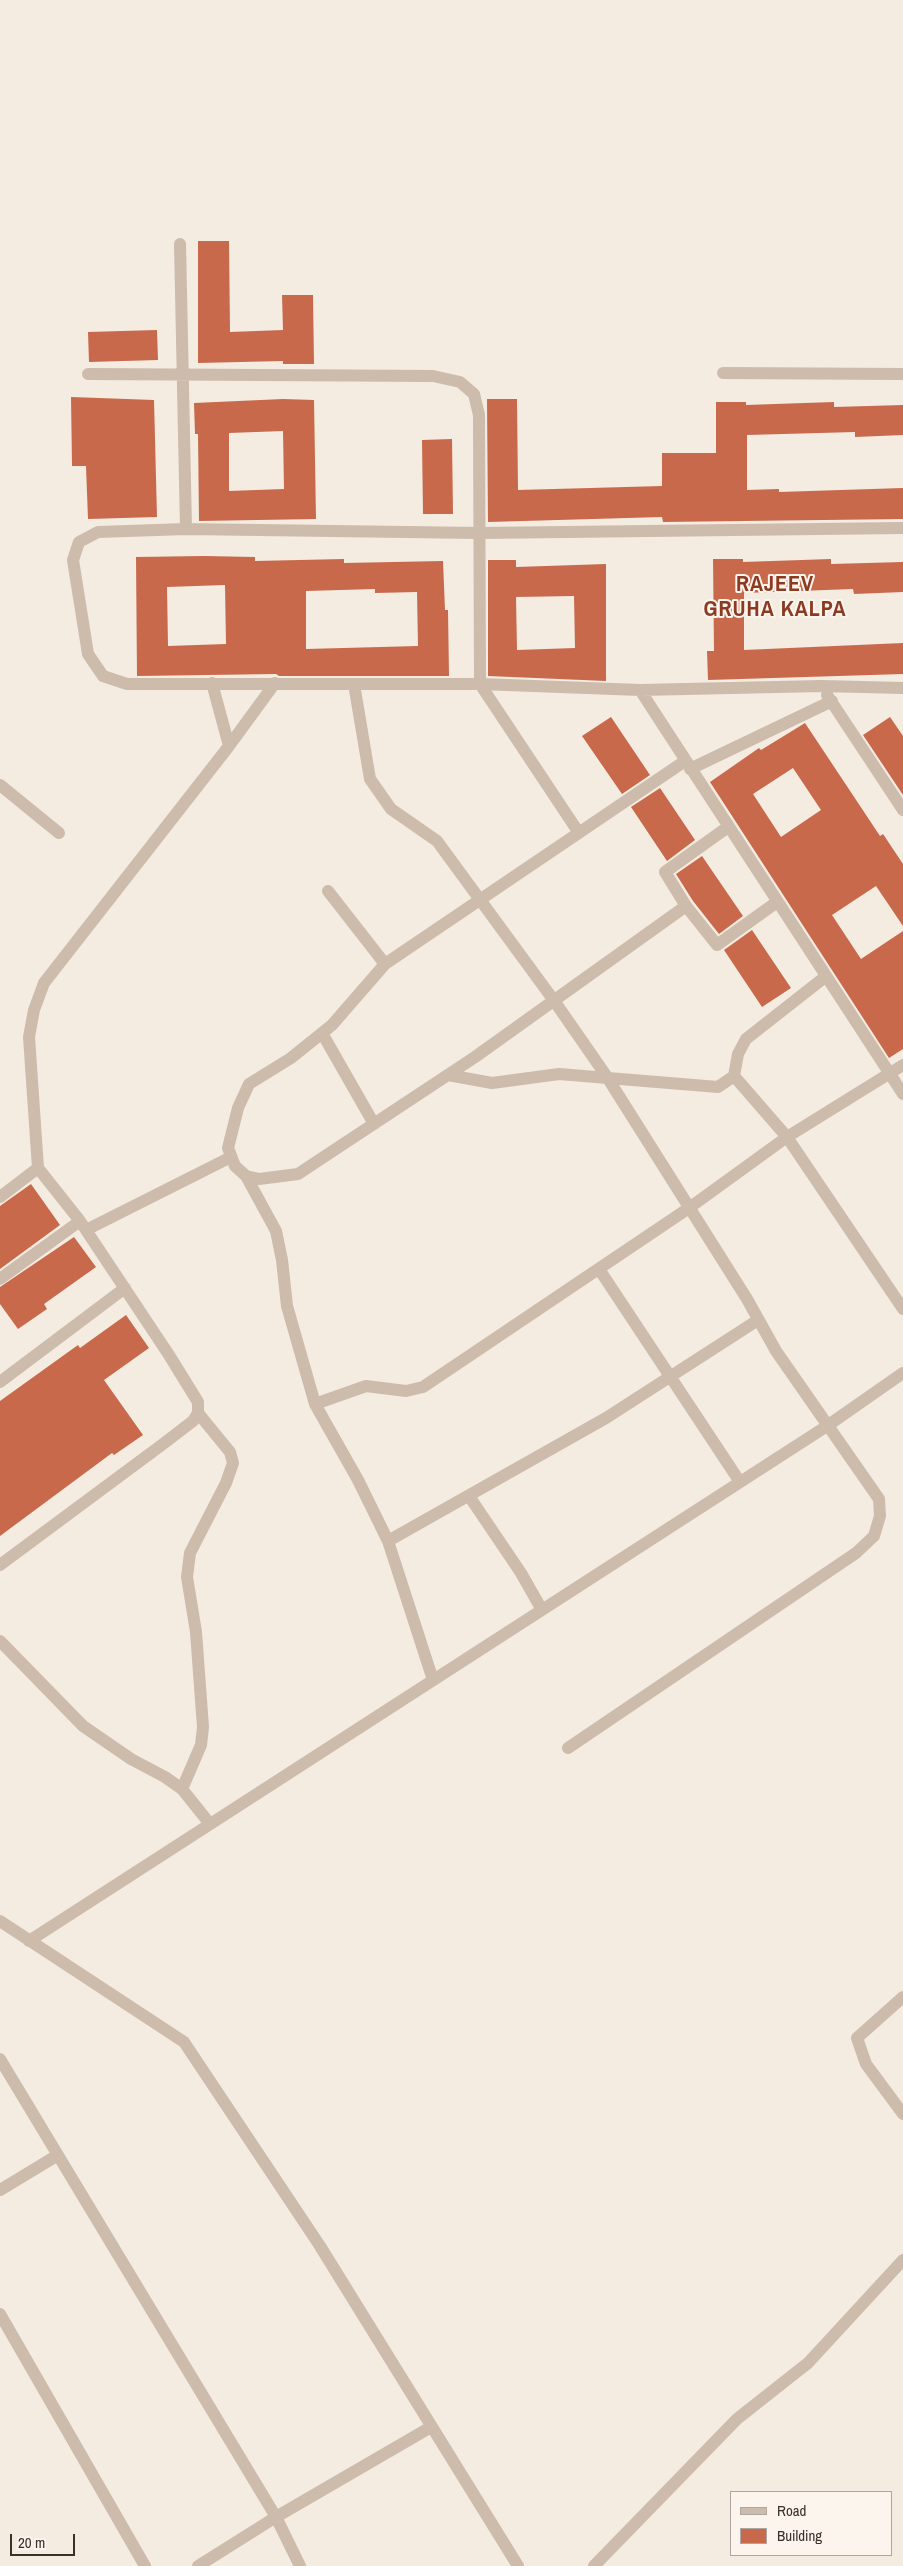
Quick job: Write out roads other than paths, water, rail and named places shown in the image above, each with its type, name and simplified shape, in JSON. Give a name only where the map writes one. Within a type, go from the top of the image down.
[{"type":"street","points":[[180,244],[186,529]]},
{"type":"street","points":[[88,374],[433,376],[460,382],[474,394],[479,415],[480,684],[579,833]]},
{"type":"street","points":[[723,374],[903,374]]},
{"type":"street","points":[[903,528],[479,533],[186,529],[98,532],[80,542],[72,560],[88,654],[103,676],[127,684],[480,684],[640,690],[822,686],[903,688]]},
{"type":"street","points":[[212,683],[229,746]]},
{"type":"street","points":[[0,1565],[193,1421],[198,1413],[198,1402],[125,1288],[83,1225],[38,1168],[29,1037],[34,1010],[44,983],[229,746],[275,683]]},
{"type":"street","points":[[354,684],[370,779],[391,809],[437,841],[478,900],[555,1002],[607,1077],[776,1351],[879,1499],[880,1516],[874,1536],[856,1553],[568,1748]]},
{"type":"street","points":[[822,686],[903,810]]},
{"type":"street","points":[[640,690],[888,1075],[903,1094]]},
{"type":"street","points":[[434,1680],[388,1541],[358,1480],[315,1404],[287,1306],[282,1260],[276,1232],[246,1176],[234,1166],[228,1148],[238,1108],[249,1084],[291,1058],[332,1025],[385,964],[478,900],[579,833],[688,765],[832,701]]},
{"type":"street","points":[[0,785],[59,833]]},
{"type":"street","points":[[728,827],[665,872],[686,906],[717,945],[776,902]]},
{"type":"street","points":[[328,891],[385,964]]},
{"type":"street","points":[[246,1176],[259,1179],[298,1174],[555,1002],[686,906]]},
{"type":"street","points":[[448,1075],[492,1083],[559,1074],[718,1087],[734,1076],[738,1054],[746,1039],[825,977]]},
{"type":"street","points":[[322,1033],[374,1124]]},
{"type":"street","points":[[315,1404],[366,1386],[406,1391],[423,1387],[689,1208],[787,1137],[903,1066]]},
{"type":"street","points":[[734,1076],[787,1137],[903,1309]]},
{"type":"street","points":[[0,1279],[83,1225],[231,1157]]},
{"type":"street","points":[[0,1197],[38,1168]]},
{"type":"street","points":[[599,1269],[740,1482]]},
{"type":"street","points":[[0,1382],[125,1288]]},
{"type":"street","points":[[388,1541],[606,1418],[758,1320]]},
{"type":"street","points":[[29,1941],[827,1426],[903,1373]]},
{"type":"street","points":[[182,1789],[201,1745],[203,1727],[196,1632],[187,1577],[190,1553],[226,1483],[233,1463],[230,1452],[198,1413]]},
{"type":"street","points":[[469,1496],[521,1573],[542,1610]]},
{"type":"street","points":[[0,1641],[83,1726],[130,1760],[165,1777],[182,1789],[210,1824]]},
{"type":"street","points":[[0,1921],[184,2042],[320,2246],[518,2566]]},
{"type":"street","points":[[903,1997],[857,2038],[866,2064],[903,2114]]},
{"type":"street","points":[[0,2059],[276,2517],[300,2566]]},
{"type":"street","points":[[0,2190],[58,2155]]},
{"type":"street","points":[[594,2566],[737,2419],[808,2364],[903,2260]]},
{"type":"street","points":[[0,2314],[145,2566]]},
{"type":"street","points":[[198,2566],[276,2517],[431,2427]]},
{"type":"district","name":"RAJEEV GRUHA KALPA","points":[[775,598]]}]
